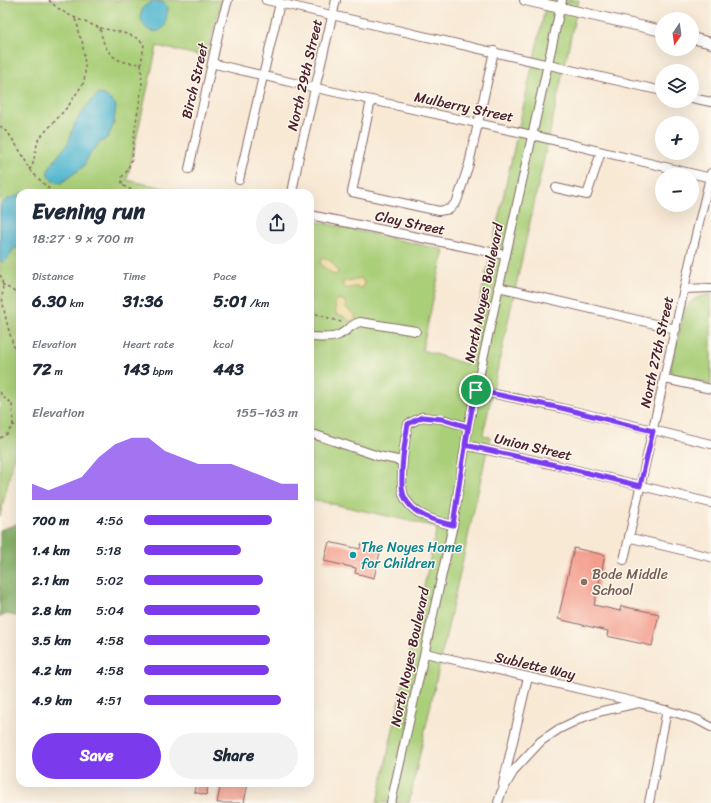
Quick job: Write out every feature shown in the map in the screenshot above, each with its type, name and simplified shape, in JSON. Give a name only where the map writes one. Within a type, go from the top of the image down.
[{"type":"main road","points":[[525,0],[562,4],[655,29]]},
{"type":"main road","points":[[699,40],[711,43]]},
{"type":"street","name":"Birch Street","points":[[189,169],[220,26],[228,0]]},
{"type":"street","points":[[266,0],[655,89]]},
{"type":"street","name":"North 29th Street","points":[[293,189],[299,156],[336,0]]},
{"type":"street","points":[[239,180],[280,3]]},
{"type":"street","name":"North Noyes Boulevard","points":[[392,803],[453,525],[468,427],[562,4]]},
{"type":"street","points":[[371,100],[352,192],[439,211],[450,209],[457,201],[469,164],[494,52]]},
{"type":"street","name":"Mulberry Street","points":[[212,64],[711,176]]},
{"type":"street","points":[[699,99],[711,102]]},
{"type":"street","points":[[556,188],[587,195],[601,152]]},
{"type":"street","name":"North 27th Street","points":[[624,560],[684,289],[711,176]]},
{"type":"street","name":"Clay Street","points":[[314,216],[505,255]]},
{"type":"street","points":[[498,287],[676,329]]},
{"type":"street","points":[[684,289],[711,288]]},
{"type":"street","points":[[314,337],[337,336],[354,324],[360,322],[416,331]]},
{"type":"street","points":[[665,379],[711,389]]},
{"type":"street","points":[[476,390],[561,408],[711,444]]},
{"type":"street","points":[[453,525],[440,522],[421,514],[411,507],[404,497],[402,489],[402,461],[408,424],[422,417],[442,419],[468,427]]},
{"type":"street","points":[[314,433],[378,456],[402,461]]},
{"type":"street","name":"Union Street","points":[[465,445],[711,502]]},
{"type":"street","points":[[629,537],[711,557]]},
{"type":"street","name":"Sublette Way","points":[[425,653],[667,710],[698,720],[711,727]]},
{"type":"street","points":[[498,803],[528,677]]},
{"type":"street","points":[[501,793],[515,769],[541,741],[559,729],[584,717],[602,711],[639,703]]},
{"type":"street","points":[[649,803],[667,710]]},
{"type":"path","points":[[49,0],[52,4],[74,17],[100,28],[124,33],[140,40],[144,44],[141,64],[142,86],[135,128],[132,159],[127,171],[122,177],[122,185],[130,189]]},
{"type":"path","points":[[30,170],[32,168],[38,140],[66,109],[84,82],[85,65],[82,39],[79,36],[79,29],[74,17]]},
{"type":"path","points":[[100,28],[102,41],[109,52],[119,60],[141,64]]},
{"type":"path","points":[[0,126],[9,134],[30,170],[48,189]]},
{"type":"path","points":[[0,275],[2,278],[2,297],[5,316],[16,353]]},
{"type":"path","points":[[2,283],[16,292]]},
{"type":"path","points":[[314,313],[330,317],[352,326]]},
{"type":"path","points":[[0,392],[3,397],[12,404],[13,425],[7,434],[0,438]]},
{"type":"green space","points":[[0,0],[222,0],[206,57],[157,46],[127,180],[169,189],[16,189],[16,449],[0,516]]},
{"type":"green space","points":[[547,0],[579,0],[483,435],[490,437],[409,803],[377,803],[437,527],[314,500],[314,221],[444,250],[422,350],[466,364]]},
{"type":"green space","points":[[711,294],[711,385],[674,377],[671,375],[670,371],[685,308],[696,298]]},
{"type":"green space","points":[[16,524],[16,616],[7,614],[0,617],[0,530]]},
{"type":"sand","points":[[322,258],[327,259],[334,264],[338,272],[337,274],[334,275],[322,266],[320,262]]},
{"type":"sand","points":[[360,278],[365,284],[362,288],[354,287],[347,289],[343,286],[343,282]]},
{"type":"sand","points":[[341,299],[346,303],[346,308],[356,316],[354,321],[348,320],[343,316],[336,314],[335,303],[337,300]]},
{"type":"water","points":[[156,1],[165,3],[168,8],[165,26],[158,31],[152,31],[146,28],[142,23],[141,16],[142,10],[147,4]]},
{"type":"water","points":[[98,94],[106,96],[116,105],[114,123],[108,137],[97,145],[83,167],[61,183],[53,181],[47,174],[53,162],[68,142],[79,117]]},
{"type":"water","points":[[16,196],[16,248],[13,249],[9,257],[4,262],[0,261],[0,206],[7,199]]},
{"type":"building","name":"The Noyes Home for Children","points":[[329,542],[360,549],[361,544],[381,548],[374,578],[355,573],[356,568],[324,561]]},
{"type":"building","name":"Bode Middle School","points":[[574,548],[605,555],[594,605],[620,611],[621,606],[659,614],[652,646],[607,636],[608,631],[558,619]]},
{"type":"building","points":[[195,787],[208,787],[206,795],[194,792]]},
{"type":"building","points":[[220,787],[247,787],[244,803],[217,803]]},
{"type":"place","name":"The Noyes Home for Children","points":[[353,555]]},
{"type":"place","name":"Bode Middle School","points":[[584,582]]},
{"type":"route","points":[[476,390],[468,427],[465,445],[453,525],[440,522],[421,514],[411,507],[404,497],[402,489],[402,461],[408,424],[422,417],[442,419],[468,427],[465,445],[560,466],[640,486],[653,431],[561,408],[476,390]]}]
